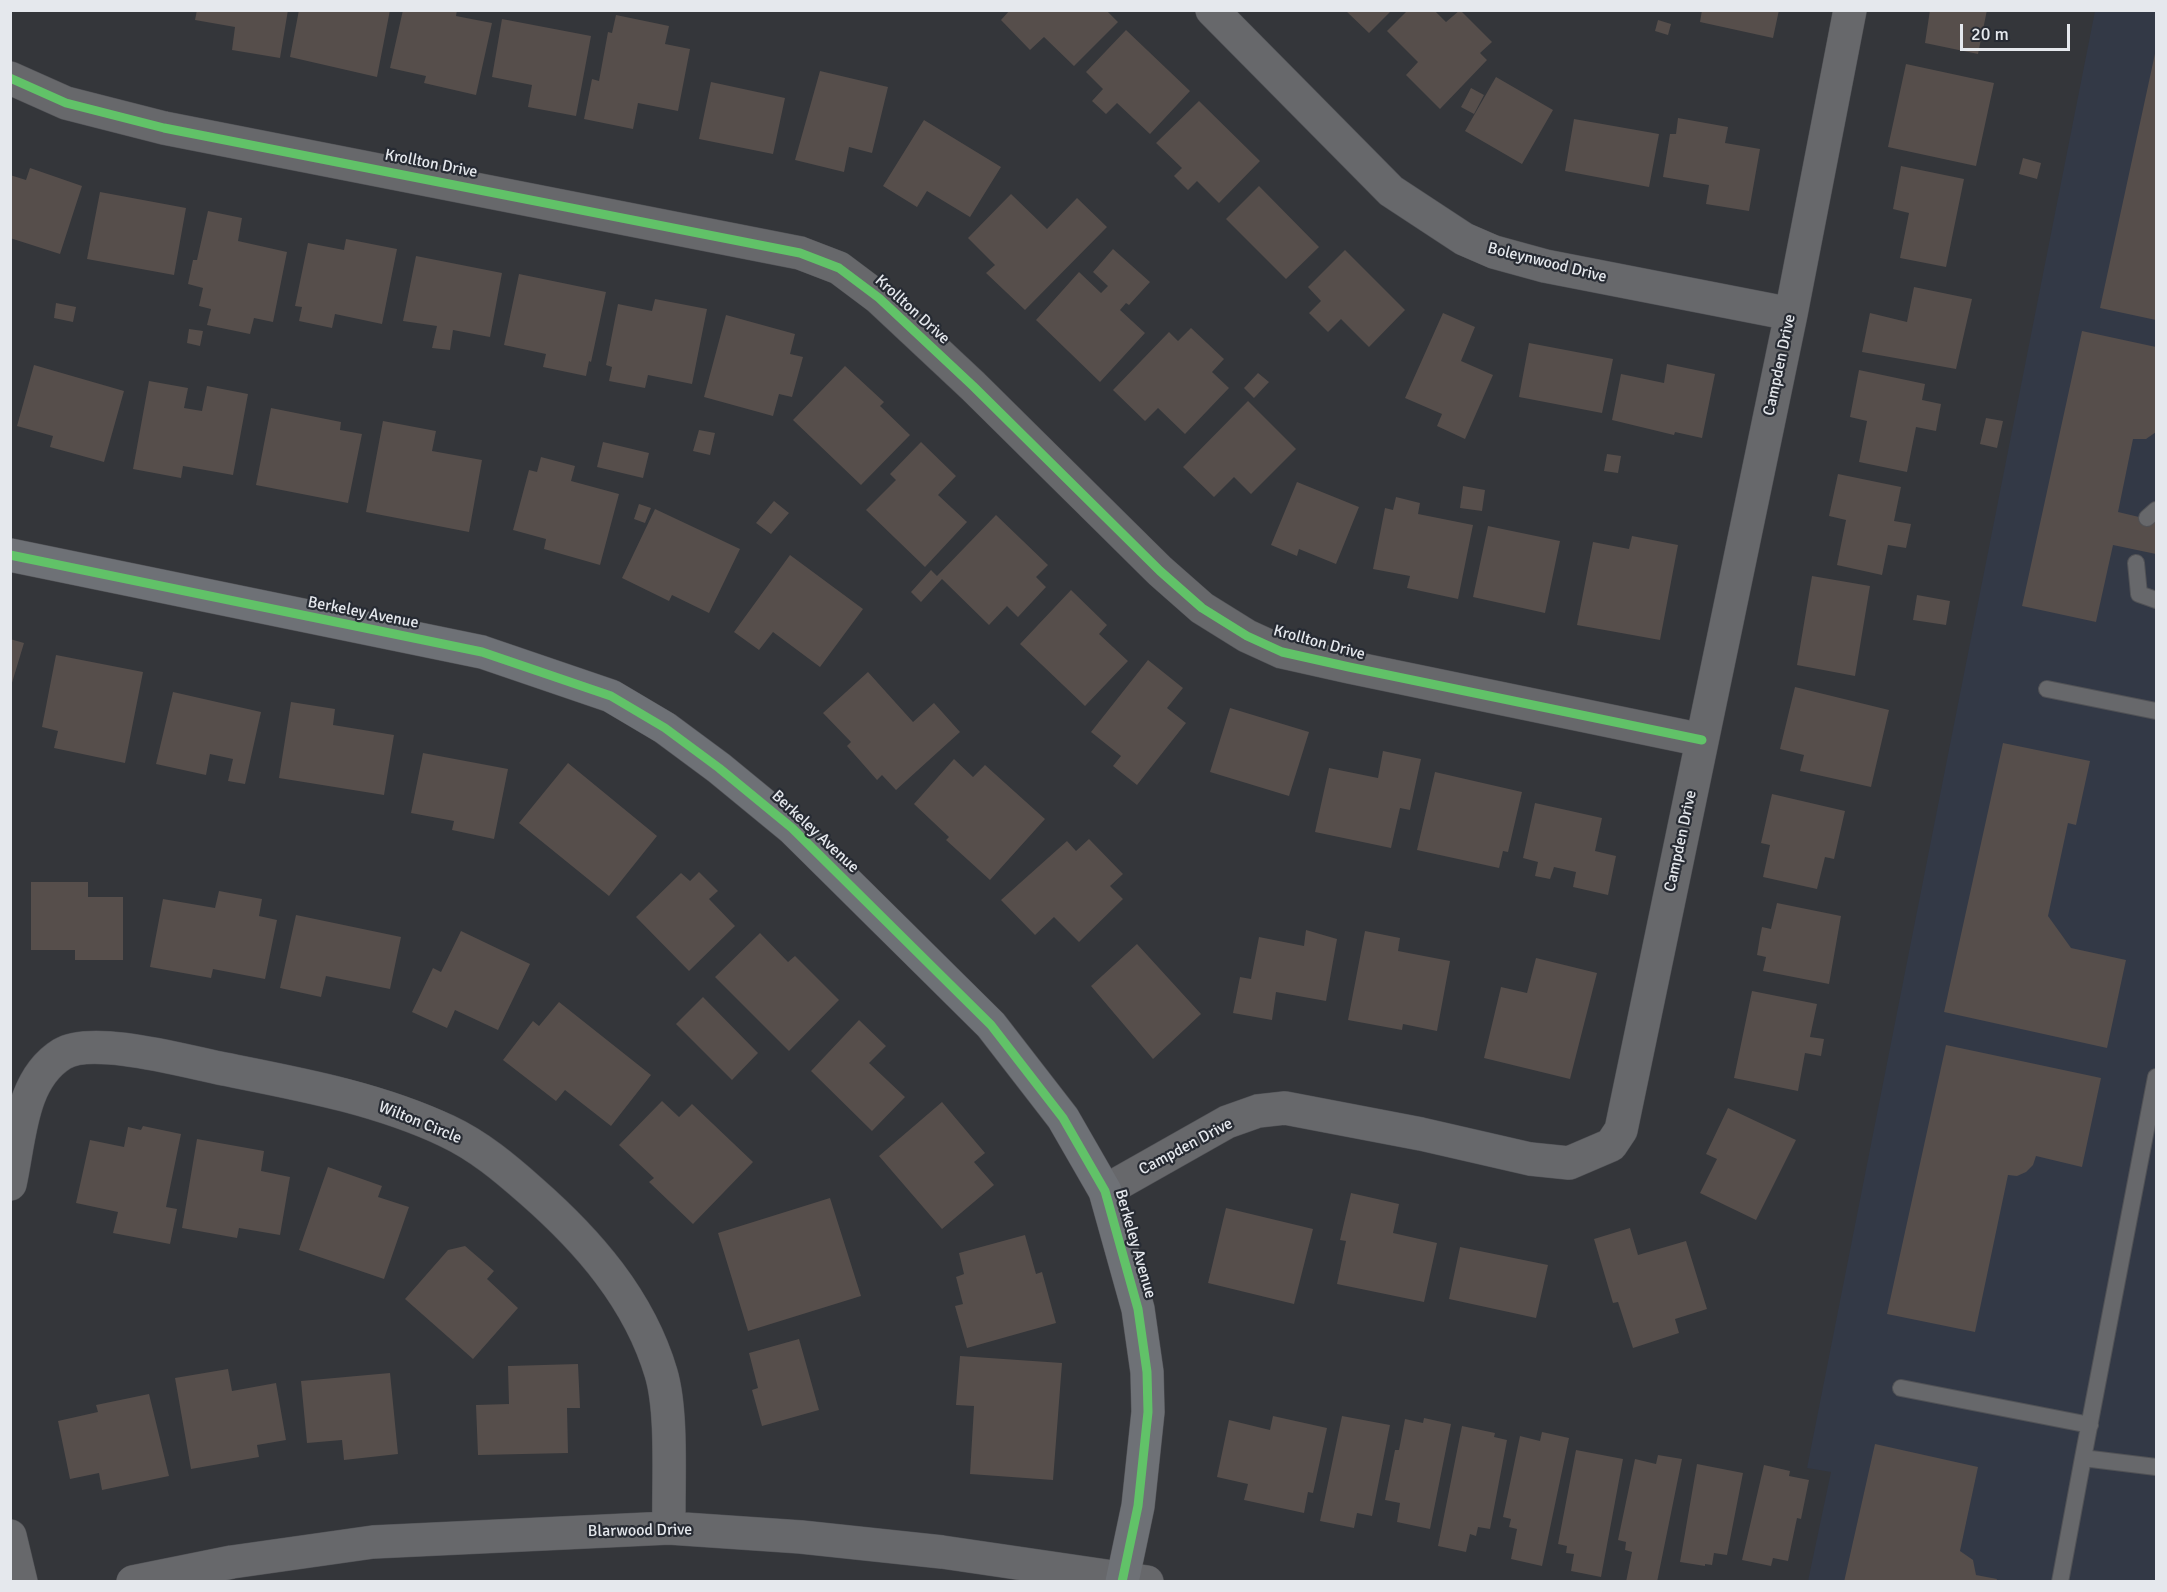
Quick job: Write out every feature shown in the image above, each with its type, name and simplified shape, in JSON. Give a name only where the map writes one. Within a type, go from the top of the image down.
[{"type":"street","name":"Boleynwood Drive","points":[[1212,10],[1391,191],[1464,239],[1494,252],[1545,266],[1791,314]]},
{"type":"street","name":"Campden Drive","points":[[1105,1191],[1227,1122],[1258,1111],[1285,1108],[1421,1134],[1530,1159],[1569,1162],[1611,1145],[1621,1130],[1791,314],[1851,10]]},
{"type":"street","name":"Krollton Drive","points":[[10,78],[66,103],[164,128],[800,253],[830,264],[839,268],[896,314],[973,386],[1160,571],[1202,608],[1246,636],[1282,652],[1338,665],[1702,740]]},
{"type":"street","name":"Berkeley Avenue","points":[[10,555],[482,652],[611,696],[665,728],[792,828],[991,1025],[1063,1118],[1105,1191],[1138,1309],[1146,1372],[1148,1412],[1131,1580]]},
{"type":"street","name":"Wilton Circle","points":[[10,1184],[30,1090],[43,1069],[63,1053],[86,1047],[125,1049],[314,1087],[397,1111],[449,1131],[496,1160],[551,1208],[593,1250],[630,1302],[649,1338],[662,1376],[667,1425],[669,1528]]},
{"type":"street","name":"Blarwood Drive","points":[[133,1581],[232,1562],[373,1542],[669,1528],[801,1537],[942,1552],[1131,1580]]},
{"type":"street","points":[[10,1536],[21,1581]]},
{"type":"lane","points":[[2136,563],[2139,594],[2157,600]]},
{"type":"lane","points":[[2047,689],[2157,711]]},
{"type":"lane","points":[[2060,1581],[2157,1077]]},
{"type":"lane","points":[[1901,1388],[2090,1425]]},
{"type":"lane","points":[[2083,1458],[2157,1467]]},
{"type":"shaded area","points":[[2095,11],[2156,11],[2156,1581],[1808,1581],[1831,1472],[1807,1468]]},
{"type":"building","points":[[197,10],[288,10],[280,58],[232,50],[235,27],[195,20]]},
{"type":"building","points":[[299,10],[390,10],[377,77],[290,57]]},
{"type":"building","points":[[403,10],[457,10],[456,16],[492,23],[476,95],[424,83],[426,76],[390,68]]},
{"type":"building","points":[[1010,10],[1106,10],[1118,22],[1074,66],[1044,37],[1030,50],[1001,20]]},
{"type":"building","points":[[1345,10],[1392,10],[1369,33]]},
{"type":"building","points":[[1408,10],[1434,10],[1446,22],[1460,10],[1492,42],[1480,53],[1487,60],[1440,109],[1406,75],[1418,62],[1387,31]]},
{"type":"building","points":[[1702,10],[1779,10],[1773,38],[1700,22]]},
{"type":"building","points":[[1930,10],[1987,10],[1978,54],[1925,43]]},
{"type":"building","points":[[616,15],[669,26],[665,44],[690,49],[678,111],[638,103],[633,129],[584,119],[592,79],[599,81],[608,32],[612,33]]},
{"type":"building","points":[[502,19],[591,36],[576,116],[528,107],[532,85],[492,77]]},
{"type":"building","points":[[1658,20],[1671,24],[1668,35],[1655,31]]},
{"type":"building","points":[[1126,30],[1190,91],[1150,134],[1117,103],[1106,114],[1092,101],[1103,89],[1086,72]]},
{"type":"building","points":[[2156,49],[2156,320],[2100,308]]},
{"type":"building","points":[[1906,64],[1994,83],[1976,166],[1888,147]]},
{"type":"building","points":[[820,71],[888,87],[872,153],[849,147],[844,172],[795,160]]},
{"type":"building","points":[[1496,77],[1553,110],[1522,164],[1465,131]]},
{"type":"building","points":[[711,82],[785,98],[773,154],[699,139]]},
{"type":"building","points":[[1471,88],[1484,95],[1474,114],[1461,107]]},
{"type":"building","points":[[1199,101],[1260,161],[1219,203],[1197,181],[1188,190],[1174,176],[1182,168],[1156,143]]},
{"type":"building","points":[[1678,118],[1728,127],[1725,143],[1760,149],[1749,211],[1706,204],[1709,185],[1663,177],[1670,134],[1676,134]]},
{"type":"building","points":[[1574,119],[1659,134],[1649,187],[1565,171]]},
{"type":"building","points":[[924,120],[1001,167],[970,217],[927,191],[917,207],[883,186]]},
{"type":"building","points":[[2023,158],[2041,163],[2037,179],[2019,174]]},
{"type":"building","points":[[1901,166],[1964,179],[1946,267],[1900,258],[1909,213],[1893,209]]},
{"type":"building","points":[[30,168],[82,186],[60,254],[10,238],[10,175],[26,180]]},
{"type":"building","points":[[1259,186],[1319,247],[1286,279],[1226,219]]},
{"type":"building","points":[[100,192],[186,208],[174,275],[87,259]]},
{"type":"building","points":[[1011,194],[1047,229],[1077,198],[1107,227],[1025,310],[986,273],[995,265],[968,238]]},
{"type":"building","points":[[208,211],[242,218],[238,241],[287,252],[273,322],[254,318],[250,334],[207,325],[211,309],[199,306],[203,288],[188,284],[193,260],[197,260]]},
{"type":"building","points":[[346,239],[397,249],[382,324],[335,314],[332,328],[299,321],[302,307],[295,306],[308,243],[344,250]]},
{"type":"building","points":[[1113,249],[1150,282],[1129,305],[1126,303],[1120,310],[1145,333],[1100,382],[1036,320],[1079,272],[1101,293],[1108,286],[1093,272]]},
{"type":"building","points":[[1345,250],[1405,310],[1369,347],[1341,319],[1328,332],[1309,313],[1321,301],[1308,287]]},
{"type":"building","points":[[416,256],[502,273],[490,337],[453,330],[450,350],[432,348],[437,326],[403,321]]},
{"type":"building","points":[[519,274],[606,292],[586,376],[543,367],[546,354],[504,345]]},
{"type":"building","points":[[1914,287],[1972,299],[1956,369],[1862,352],[1870,313],[1907,322]]},
{"type":"building","points":[[655,299],[707,309],[692,384],[648,375],[645,388],[609,381],[612,367],[606,365],[618,304],[652,311]]},
{"type":"building","points":[[56,303],[76,307],[73,322],[54,318]]},
{"type":"building","points":[[1443,313],[1475,327],[1461,361],[1493,375],[1465,439],[1437,426],[1442,414],[1405,398]]},
{"type":"building","points":[[726,315],[795,334],[790,354],[803,357],[792,397],[779,394],[773,416],[704,397]]},
{"type":"building","points":[[1191,328],[1224,359],[1212,372],[1229,388],[1185,434],[1158,408],[1145,421],[1113,390],[1169,332],[1178,341]]},
{"type":"building","points":[[189,329],[203,331],[200,346],[187,343]]},
{"type":"building","points":[[2082,331],[2156,347],[2156,432],[2146,439],[2133,439],[2118,512],[2156,521],[2156,554],[2113,545],[2096,622],[2022,606]]},
{"type":"building","points":[[1529,343],[1613,359],[1602,413],[1519,397]]},
{"type":"building","points":[[1667,364],[1715,374],[1702,438],[1675,432],[1674,435],[1612,420],[1621,374],[1664,383]]},
{"type":"building","points":[[34,365],[124,391],[104,462],[50,447],[53,436],[17,426]]},
{"type":"building","points":[[845,366],[884,402],[880,406],[910,435],[861,485],[793,420]]},
{"type":"building","points":[[1859,370],[1925,384],[1922,400],[1941,404],[1936,431],[1916,427],[1907,472],[1859,462],[1867,421],[1850,417]]},
{"type":"building","points":[[1258,373],[1269,382],[1254,398],[1244,388]]},
{"type":"building","points":[[149,381],[188,388],[184,408],[202,411],[207,386],[248,394],[233,475],[183,466],[181,478],[133,469]]},
{"type":"building","points":[[1248,401],[1296,449],[1251,494],[1234,477],[1214,497],[1183,467]]},
{"type":"building","points":[[271,408],[341,422],[340,430],[362,434],[348,503],[256,485]]},
{"type":"building","points":[[1986,418],[2003,421],[1997,448],[1980,444]]},
{"type":"building","points":[[383,421],[436,431],[432,451],[482,460],[469,532],[366,512]]},
{"type":"building","points":[[699,430],[715,433],[710,455],[693,451]]},
{"type":"building","points":[[603,442],[649,453],[643,478],[597,467]]},
{"type":"building","points":[[921,442],[956,476],[938,495],[967,522],[925,567],[866,510],[896,480],[890,474]]},
{"type":"building","points":[[1607,454],[1621,456],[1618,473],[1604,471]]},
{"type":"building","points":[[541,457],[575,466],[571,481],[619,494],[600,565],[544,549],[546,539],[513,530],[529,470],[537,472]]},
{"type":"building","points":[[1838,474],[1901,487],[1894,521],[1911,524],[1906,548],[1888,545],[1882,575],[1837,565],[1846,520],[1829,516]]},
{"type":"building","points":[[1297,482],[1359,507],[1336,564],[1299,549],[1297,556],[1271,545]]},
{"type":"building","points":[[1463,486],[1485,490],[1482,511],[1460,508]]},
{"type":"building","points":[[1396,497],[1420,503],[1418,514],[1473,525],[1458,599],[1407,588],[1410,576],[1373,569],[1385,508],[1393,510]]},
{"type":"building","points":[[774,501],[789,513],[771,534],[756,523]]},
{"type":"building","points":[[639,504],[651,508],[645,523],[634,519]]},
{"type":"building","points":[[655,509],[740,549],[709,613],[672,595],[669,601],[622,578]]},
{"type":"building","points":[[996,515],[1048,565],[1036,577],[1046,587],[1018,617],[1007,606],[989,625],[942,579],[921,602],[911,592],[931,570],[937,576]]},
{"type":"building","points":[[1488,526],[1560,541],[1545,613],[1473,597]]},
{"type":"building","points":[[1632,536],[1678,545],[1660,640],[1577,625],[1593,542],[1629,549]]},
{"type":"building","points":[[790,555],[863,609],[820,667],[773,632],[759,650],[734,632]]},
{"type":"building","points":[[1812,576],[1870,586],[1855,676],[1797,665]]},
{"type":"building","points":[[1071,590],[1107,625],[1099,634],[1128,661],[1085,706],[1020,644]]},
{"type":"building","points":[[1917,595],[1950,601],[1946,625],[1913,620]]},
{"type":"building","points":[[10,639],[24,643],[11,686],[10,685]]},
{"type":"building","points":[[56,655],[143,672],[125,763],[54,748],[58,731],[42,727]]},
{"type":"building","points":[[1148,660],[1183,688],[1167,708],[1186,723],[1137,785],[1113,766],[1121,756],[1091,732]]},
{"type":"building","points":[[868,672],[913,722],[934,703],[960,732],[896,790],[882,775],[877,780],[847,746],[851,742],[823,713]]},
{"type":"building","points":[[1795,687],[1889,710],[1871,787],[1800,771],[1804,755],[1780,749]]},
{"type":"building","points":[[173,692],[261,712],[245,784],[228,781],[233,759],[210,754],[206,775],[156,764]]},
{"type":"building","points":[[291,702],[335,709],[333,725],[394,735],[384,795],[279,778]]},
{"type":"building","points":[[1230,708],[1309,732],[1289,796],[1210,772]]},
{"type":"building","points":[[2003,743],[2090,761],[2076,825],[2068,823],[2048,916],[2071,948],[2126,960],[2107,1048],[1944,1012]]},
{"type":"building","points":[[1383,751],[1421,759],[1410,810],[1400,808],[1391,848],[1315,832],[1329,768],[1378,778]]},
{"type":"building","points":[[423,753],[508,769],[494,839],[452,830],[454,821],[411,813]]},
{"type":"building","points":[[954,759],[973,777],[985,765],[1045,819],[990,880],[946,840],[949,837],[914,804]]},
{"type":"building","points":[[568,763],[657,836],[609,896],[519,823]]},
{"type":"building","points":[[1435,772],[1522,792],[1508,852],[1503,851],[1499,868],[1417,850]]},
{"type":"building","points":[[1772,794],[1845,811],[1834,859],[1825,857],[1817,889],[1763,877],[1770,845],[1761,843]]},
{"type":"building","points":[[1535,803],[1602,818],[1595,851],[1616,856],[1608,895],[1573,887],[1576,872],[1554,867],[1550,879],[1535,876],[1538,862],[1523,858]]},
{"type":"building","points":[[1089,839],[1123,874],[1110,886],[1123,899],[1079,942],[1054,917],[1035,935],[1001,900],[1067,841],[1076,851]]},
{"type":"building","points":[[699,872],[718,891],[709,899],[735,926],[689,971],[636,917],[681,873],[690,881]]},
{"type":"building","points":[[31,882],[88,882],[88,897],[123,897],[123,960],[75,960],[75,950],[31,950]]},
{"type":"building","points":[[219,891],[262,899],[259,916],[277,920],[265,979],[213,969],[211,978],[150,967],[163,899],[215,908]]},
{"type":"building","points":[[1777,903],[1841,916],[1829,984],[1763,971],[1766,957],[1757,955],[1762,927],[1771,929]]},
{"type":"building","points":[[296,915],[401,937],[390,989],[326,976],[321,997],[280,988]]},
{"type":"building","points":[[1306,930],[1337,939],[1326,1001],[1276,992],[1272,1020],[1233,1013],[1240,977],[1251,979],[1259,937],[1304,946]]},
{"type":"building","points":[[461,931],[530,964],[498,1030],[455,1010],[447,1028],[412,1012],[433,968],[441,972]]},
{"type":"building","points":[[1365,931],[1400,938],[1398,951],[1450,961],[1437,1031],[1403,1024],[1402,1030],[1348,1020]]},
{"type":"building","points":[[760,933],[788,962],[795,956],[839,1000],[789,1051],[715,977]]},
{"type":"building","points":[[1137,944],[1201,1014],[1153,1059],[1091,986]]},
{"type":"building","points":[[1536,958],[1597,973],[1570,1079],[1484,1058],[1501,987],[1527,993]]},
{"type":"building","points":[[1752,991],[1817,1004],[1810,1037],[1824,1039],[1821,1056],[1805,1053],[1798,1091],[1734,1078]]},
{"type":"building","points":[[703,997],[758,1053],[732,1080],[676,1024]]},
{"type":"building","points":[[559,1002],[651,1075],[611,1126],[565,1090],[556,1101],[503,1060],[533,1021],[539,1026]]},
{"type":"building","points":[[859,1020],[886,1046],[869,1063],[905,1097],[872,1131],[811,1071]]},
{"type":"building","points":[[1946,1045],[2101,1078],[2082,1167],[2036,1156],[2033,1165],[2026,1172],[2017,1176],[2008,1175],[1975,1332],[1887,1314]]},
{"type":"building","points":[[662,1101],[679,1117],[692,1104],[753,1162],[693,1224],[649,1182],[654,1178],[619,1145]]},
{"type":"building","points":[[942,1102],[985,1153],[974,1162],[994,1185],[942,1229],[879,1156]]},
{"type":"building","points":[[1728,1108],[1796,1140],[1756,1220],[1700,1193],[1717,1159],[1706,1154]]},
{"type":"building","points":[[143,1126],[181,1134],[166,1207],[177,1209],[170,1244],[113,1233],[118,1212],[76,1203],[90,1140],[124,1147],[128,1127],[141,1130]]},
{"type":"building","points":[[197,1139],[264,1151],[261,1171],[290,1177],[280,1235],[239,1228],[237,1238],[182,1228]]},
{"type":"building","points":[[328,1167],[382,1186],[378,1197],[409,1207],[384,1279],[299,1250]]},
{"type":"building","points":[[1351,1193],[1399,1204],[1393,1233],[1437,1243],[1424,1302],[1337,1284],[1346,1241],[1340,1240]]},
{"type":"building","points":[[830,1198],[861,1296],[748,1331],[718,1233]]},
{"type":"building","points":[[1226,1208],[1313,1229],[1294,1304],[1208,1283]]},
{"type":"building","points":[[1630,1228],[1638,1255],[1686,1241],[1707,1309],[1675,1319],[1679,1333],[1633,1348],[1618,1302],[1613,1303],[1594,1239]]},
{"type":"building","points":[[1025,1235],[1036,1274],[1042,1272],[1056,1323],[967,1348],[955,1306],[963,1304],[956,1277],[964,1274],[959,1253]]},
{"type":"building","points":[[465,1246],[494,1271],[487,1279],[518,1308],[473,1359],[405,1299],[448,1250]]},
{"type":"building","points":[[1460,1247],[1548,1265],[1536,1318],[1449,1299]]},
{"type":"building","points":[[799,1339],[819,1410],[762,1426],[752,1390],[758,1388],[749,1353]]},
{"type":"building","points":[[960,1356],[1062,1363],[1053,1480],[970,1474],[974,1406],[956,1405]]},
{"type":"building","points":[[578,1364],[580,1408],[567,1408],[568,1453],[478,1455],[476,1405],[509,1404],[508,1366]]},
{"type":"building","points":[[228,1369],[232,1391],[276,1383],[286,1440],[257,1445],[259,1457],[191,1469],[175,1378]]},
{"type":"building","points":[[390,1373],[398,1454],[344,1460],[342,1440],[307,1443],[301,1381]]},
{"type":"building","points":[[149,1394],[169,1476],[102,1490],[99,1473],[70,1479],[58,1421],[98,1412],[96,1405]]},
{"type":"building","points":[[1273,1416],[1327,1428],[1313,1493],[1308,1492],[1304,1513],[1244,1500],[1248,1484],[1217,1477],[1229,1420],[1270,1430]]},
{"type":"building","points":[[1342,1416],[1390,1425],[1372,1516],[1357,1513],[1354,1528],[1320,1521]]},
{"type":"building","points":[[1424,1418],[1451,1424],[1430,1529],[1397,1522],[1400,1503],[1385,1500],[1395,1450],[1399,1450],[1405,1419],[1423,1423]]},
{"type":"building","points":[[1462,1426],[1495,1433],[1494,1437],[1507,1440],[1490,1529],[1478,1527],[1476,1536],[1470,1534],[1466,1552],[1438,1546]]},
{"type":"building","points":[[1542,1432],[1569,1438],[1542,1566],[1511,1559],[1517,1529],[1509,1527],[1511,1519],[1503,1517],[1520,1436],[1540,1441]]},
{"type":"building","points":[[1875,1444],[1978,1467],[1960,1551],[1973,1560],[1976,1575],[1997,1579],[1996,1582],[1844,1582]]},
{"type":"building","points":[[1576,1450],[1623,1459],[1601,1577],[1571,1571],[1574,1554],[1566,1553],[1567,1546],[1558,1544]]},
{"type":"building","points":[[1658,1455],[1682,1459],[1657,1582],[1626,1582],[1632,1552],[1625,1550],[1626,1542],[1618,1540],[1635,1459],[1656,1464]]},
{"type":"building","points":[[1697,1464],[1743,1473],[1727,1555],[1714,1553],[1712,1565],[1705,1564],[1705,1566],[1680,1562]]},
{"type":"building","points":[[1764,1465],[1790,1471],[1789,1476],[1809,1480],[1801,1519],[1797,1518],[1788,1561],[1773,1558],[1771,1566],[1742,1560]]},
{"type":"cycle path","points":[[10,78],[66,103],[164,128],[800,253],[839,268],[879,298],[973,386],[1160,571],[1202,608],[1247,636],[1282,652],[1702,740]]},
{"type":"cycle path","points":[[10,555],[482,652],[611,696],[665,728],[719,768],[792,828],[991,1025],[1063,1118],[1105,1191],[1138,1309],[1147,1372],[1148,1412],[1138,1506],[1122,1582]]}]
